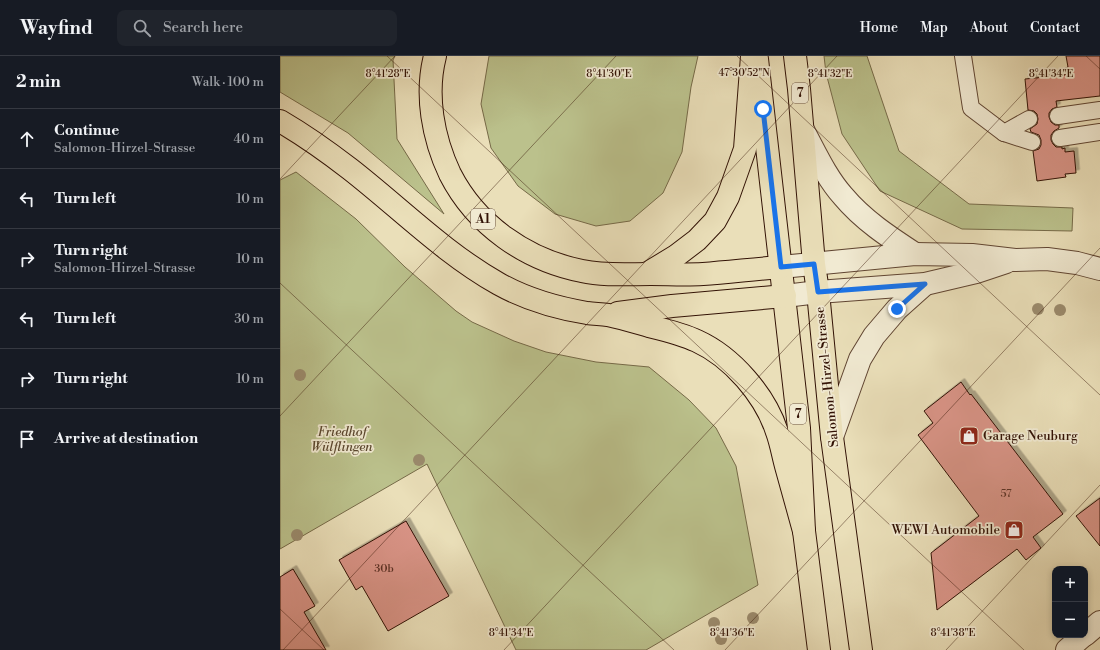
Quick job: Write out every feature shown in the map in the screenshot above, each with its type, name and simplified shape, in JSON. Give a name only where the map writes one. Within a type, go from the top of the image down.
[{"type":"main road","name":"A1","points":[[435,56],[431,88],[432,115],[437,141],[445,164],[457,187],[471,206],[492,228],[517,246],[547,262],[582,272],[615,275],[702,274],[781,267]]},
{"type":"main road","name":"A1","points":[[646,274],[676,256],[697,240],[714,221],[728,197],[745,149],[752,56]]},
{"type":"main road","name":"7","points":[[757,56],[799,428],[804,532],[819,650]]},
{"type":"main road","name":"Salomon-Hirzel-Strasse","points":[[795,56],[832,437],[861,650]]},
{"type":"main road","points":[[280,121],[303,134],[350,169],[444,247],[480,273],[501,285],[545,303],[587,313],[606,315],[673,332],[697,341],[734,367],[752,386],[766,408],[777,431],[804,532]]},
{"type":"main road","points":[[606,315],[672,306],[785,296]]},
{"type":"street","points":[[803,130],[829,177],[858,213],[915,254]]},
{"type":"street","points":[[781,267],[915,254],[972,255],[1015,260],[1047,259],[1077,263],[1100,269]]},
{"type":"street","points":[[785,296],[925,284],[976,272],[1015,260]]},
{"type":"street","points":[[832,437],[860,359],[874,336],[897,309],[925,284]]},
{"type":"street","points":[[1088,632],[1100,622]]},
{"type":"street","points":[[1067,650],[1081,638]]},
{"type":"lane","points":[[963,56],[971,108],[1004,133],[1032,142]]},
{"type":"lane","points":[[1058,116],[1100,110]]},
{"type":"lane","points":[[1004,133],[1029,119]]},
{"type":"lane","points":[[1060,138],[1100,132]]},
{"type":"green space","points":[[280,56],[395,56],[393,60],[397,139],[444,214],[348,133],[280,92]]},
{"type":"green space","points":[[489,56],[698,56],[691,87],[682,152],[663,193],[630,221],[596,226],[555,214],[518,186],[491,148],[481,104]]},
{"type":"green space","points":[[824,56],[867,56],[899,151],[969,204],[1073,208],[1072,231],[962,229],[880,191],[842,134],[826,73]]},
{"type":"green space","name":"Friedhof Wülflingen","points":[[296,172],[356,219],[405,267],[456,311],[472,322],[514,341],[546,352],[596,362],[649,367],[689,400],[716,428],[736,466],[758,585],[646,650],[516,650],[427,464],[280,549],[280,180]]},
{"type":"building","points":[[1066,56],[1100,56],[1100,96],[1056,101],[1057,107],[1052,109],[1049,113],[1049,117],[1051,122],[1055,125],[1059,125],[1059,128],[1051,135],[1051,140],[1056,147],[1062,147],[1062,149],[1065,148],[1065,152],[1074,151],[1076,173],[1065,174],[1066,177],[1037,181],[1033,151],[1039,149],[1041,140],[1039,135],[1031,132],[1030,129],[1037,124],[1038,119],[1037,114],[1034,111],[1028,110],[1025,79],[1065,75],[1065,68],[1068,67]]},
{"type":"building","points":[[961,382],[1063,514],[1033,537],[1041,548],[1026,560],[1017,549],[937,610],[931,553],[979,516],[918,435],[933,423],[924,411]]},
{"type":"building","points":[[1100,498],[1100,546],[1076,516]]},
{"type":"building","points":[[406,521],[449,596],[388,631],[362,586],[356,590],[339,560]]},
{"type":"building","points":[[293,569],[315,606],[304,612],[326,650],[280,650],[280,577]]},
{"type":"place","name":"Garage Neuburg","points":[[969,436]]},
{"type":"place","name":"WEWI Automobile","points":[[1014,530]]},
{"type":"route","points":[[763,109],[781,267],[814,264],[818,292],[925,284],[897,309]]}]
